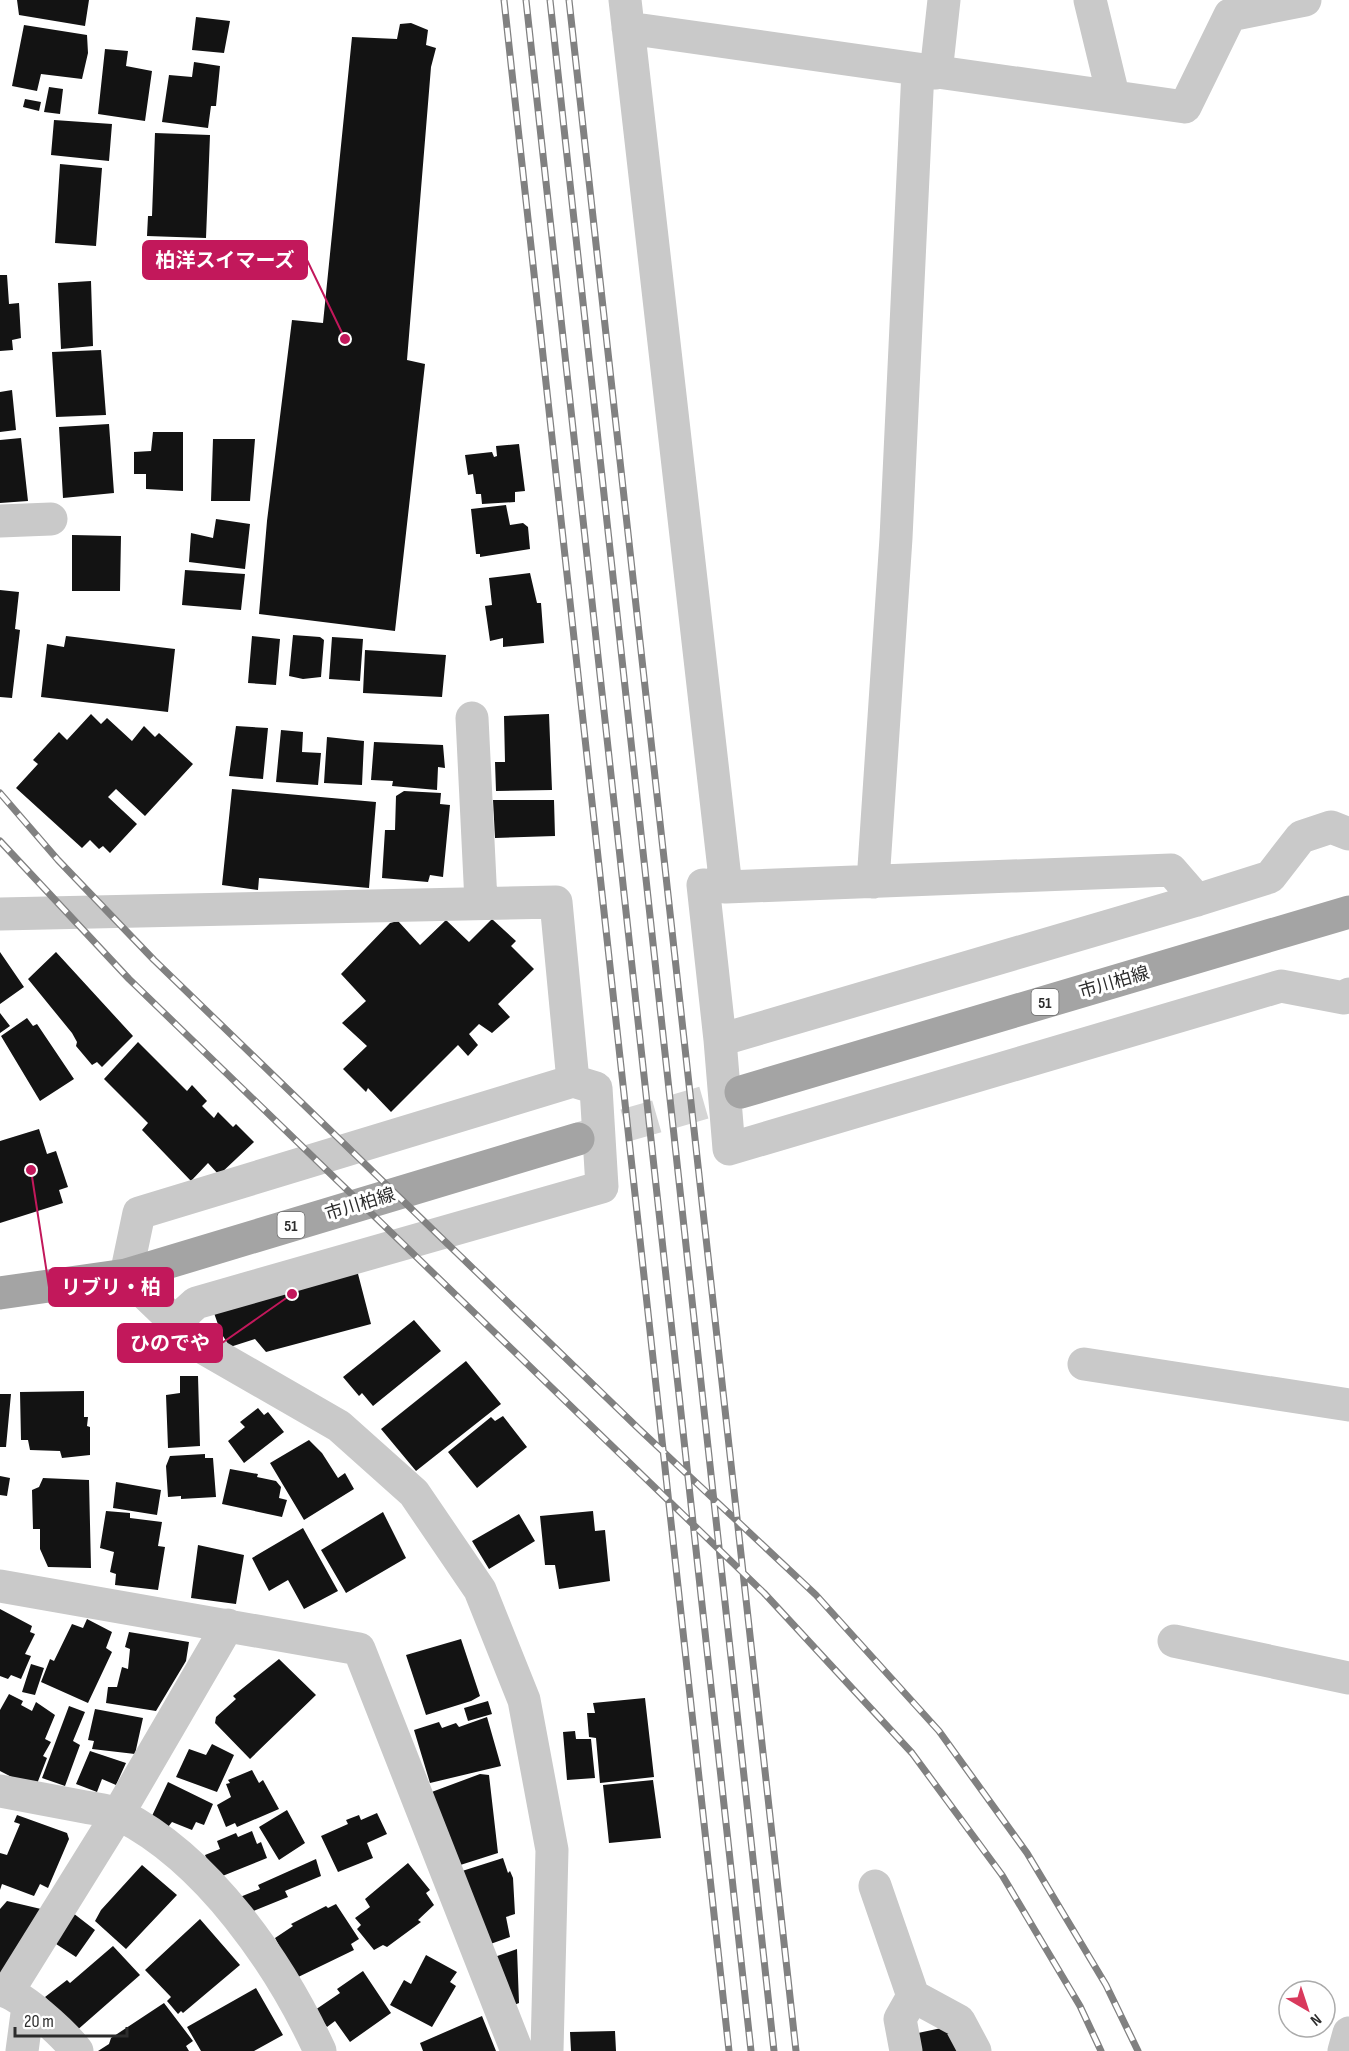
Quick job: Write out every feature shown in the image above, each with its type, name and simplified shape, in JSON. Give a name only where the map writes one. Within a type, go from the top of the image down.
[{"type":"main road","name":"市川柏線","points":[[741,1092],[1349,912]]},
{"type":"main road","name":"市川柏線","points":[[0,1293],[126,1275],[578,1139]]},
{"type":"street","points":[[873,882],[927,72],[944,0]]},
{"type":"street","points":[[1090,0],[1113,95]]},
{"type":"street","points":[[726,887],[627,14],[927,72],[1113,95],[1185,107],[1230,15],[1305,0]]},
{"type":"street","points":[[0,521],[51,519]]},
{"type":"street","points":[[472,718],[481,902]]},
{"type":"street","points":[[720,1040],[1270,877],[1301,837],[1331,827],[1349,834]]},
{"type":"street","points":[[1197,900],[1171,870],[726,887],[703,885],[729,1149],[1281,986],[1344,998],[1349,994]]},
{"type":"street","points":[[0,914],[556,902],[573,1081]]},
{"type":"street","points":[[175,1322],[196,1303],[602,1187],[596,1088],[573,1081],[139,1213],[126,1275],[200,1346],[339,1426],[414,1493],[480,1590],[524,1700],[552,1850],[547,2051]]},
{"type":"street","points":[[1084,1364],[1349,1405]]},
{"type":"street","points":[[0,1586],[359,1649],[517,2051]]},
{"type":"street","points":[[21,2051],[12,1996],[228,1625]]},
{"type":"street","points":[[1174,1641],[1349,1677]]},
{"type":"street","points":[[0,1791],[118,1814],[150,1833],[204,1879],[230,1908],[258,1944],[300,2009],[320,2051]]},
{"type":"street","points":[[876,1886],[913,1996],[959,2021],[975,2051]]},
{"type":"street","points":[[12,1996],[77,2051]]},
{"type":"street","points":[[906,2051],[900,2019],[913,1996]]},
{"type":"street","points":[[1344,2051],[1349,2033]]},
{"type":"building","points":[[17,0],[89,0],[85,26],[19,15]]},
{"type":"building","points":[[196,17],[230,21],[224,53],[192,50]]},
{"type":"building","points":[[411,23],[428,30],[426,45],[436,48],[431,67],[407,360],[425,364],[395,631],[259,614],[267,521],[292,320],[323,323],[352,37],[397,39],[400,24]]},
{"type":"building","points":[[24,25],[87,35],[88,53],[82,79],[41,74],[37,91],[12,86]]},
{"type":"building","points":[[105,49],[128,51],[126,66],[152,71],[145,121],[98,114]]},
{"type":"building","points":[[194,62],[220,66],[216,106],[211,106],[208,128],[162,122],[169,75],[192,77]]},
{"type":"building","points":[[49,87],[63,89],[60,114],[44,112]]},
{"type":"building","points":[[25,99],[41,102],[39,111],[23,107]]},
{"type":"building","points":[[54,120],[112,124],[109,161],[51,155]]},
{"type":"building","points":[[155,133],[210,135],[206,238],[147,236],[148,216],[152,216]]},
{"type":"building","points":[[60,164],[102,168],[96,246],[55,243]]},
{"type":"building","points":[[0,275],[7,275],[9,304],[19,303],[21,338],[12,340],[13,350],[0,351]]},
{"type":"building","points":[[91,281],[93,346],[61,349],[58,283]]},
{"type":"building","points":[[101,350],[106,415],[56,417],[52,352]]},
{"type":"building","points":[[12,390],[16,430],[0,432],[0,392]]},
{"type":"building","points":[[109,424],[114,493],[63,498],[59,427]]},
{"type":"building","points":[[153,432],[183,432],[183,491],[146,489],[146,474],[134,474],[134,452],[151,451]]},
{"type":"building","points":[[21,438],[28,501],[0,503],[0,440]]},
{"type":"building","points":[[213,439],[255,439],[250,501],[211,501]]},
{"type":"building","points":[[519,444],[525,491],[515,492],[515,502],[482,504],[481,494],[476,494],[473,474],[468,475],[465,455],[492,452],[494,457],[497,456],[496,446]]},
{"type":"building","points":[[506,505],[510,525],[523,523],[528,527],[530,549],[480,557],[480,554],[476,554],[471,509]]},
{"type":"building","points":[[216,519],[250,524],[245,569],[189,562],[191,533],[213,538]]},
{"type":"building","points":[[72,535],[121,536],[120,591],[72,591]]},
{"type":"building","points":[[185,570],[245,574],[241,610],[182,605]]},
{"type":"building","points":[[530,573],[537,603],[541,603],[544,643],[503,647],[503,638],[490,641],[485,606],[492,605],[489,578]]},
{"type":"building","points":[[0,590],[19,592],[15,629],[20,630],[12,698],[0,697]]},
{"type":"building","points":[[293,635],[320,637],[324,640],[321,677],[303,679],[289,676]]},
{"type":"building","points":[[66,636],[175,649],[168,712],[41,697],[47,644],[64,647]]},
{"type":"building","points":[[252,636],[280,639],[276,685],[248,683]]},
{"type":"building","points":[[332,637],[363,639],[360,681],[329,679]]},
{"type":"building","points":[[365,650],[446,655],[442,697],[363,693]]},
{"type":"building","points":[[91,714],[101,724],[107,718],[132,741],[144,726],[155,737],[159,733],[193,764],[145,816],[116,789],[108,797],[137,824],[110,853],[103,846],[99,849],[90,840],[82,848],[16,788],[38,764],[33,760],[59,732],[67,740]]},
{"type":"building","points":[[549,714],[552,790],[496,791],[495,762],[505,762],[504,716]]},
{"type":"building","points":[[236,726],[268,728],[263,779],[229,776]]},
{"type":"building","points":[[281,730],[303,732],[302,752],[321,753],[318,785],[276,782]]},
{"type":"building","points":[[327,737],[364,741],[362,785],[324,783]]},
{"type":"building","points":[[374,742],[443,745],[445,768],[438,767],[437,790],[392,786],[393,781],[371,780]]},
{"type":"building","points":[[232,789],[376,802],[369,888],[259,878],[258,890],[222,885]]},
{"type":"building","points":[[404,791],[441,793],[440,804],[450,805],[443,877],[430,875],[428,882],[382,878],[385,830],[395,830],[396,796]]},
{"type":"building","points":[[493,800],[554,800],[555,836],[495,838]]},
{"type":"building","points":[[492,919],[516,941],[511,946],[534,969],[498,1004],[510,1017],[492,1033],[479,1024],[469,1034],[478,1045],[468,1056],[458,1045],[391,1112],[368,1088],[366,1092],[343,1069],[367,1046],[342,1023],[366,1001],[341,974],[390,923],[398,921],[420,945],[446,920],[469,942]]},
{"type":"building","points":[[0,952],[24,987],[0,1004]]},
{"type":"building","points":[[56,952],[133,1036],[102,1067],[97,1062],[92,1065],[76,1046],[77,1042],[72,1033],[28,979]]},
{"type":"building","points":[[0,1013],[10,1026],[0,1033]]},
{"type":"building","points":[[27,1018],[33,1026],[37,1024],[74,1079],[40,1101],[1,1036]]},
{"type":"building","points":[[138,1042],[187,1091],[192,1085],[207,1101],[202,1106],[214,1118],[218,1112],[233,1127],[236,1124],[254,1142],[219,1175],[208,1163],[191,1181],[142,1130],[148,1123],[104,1079]]},
{"type":"building","points":[[39,1129],[47,1154],[56,1151],[68,1187],[59,1190],[63,1203],[0,1223],[0,1141]]},
{"type":"building","points":[[357,1270],[371,1324],[266,1352],[255,1339],[230,1347],[221,1333],[214,1313]]},
{"type":"building","points":[[414,1320],[441,1351],[373,1406],[362,1393],[359,1396],[343,1377]]},
{"type":"building","points":[[466,1361],[501,1404],[416,1471],[381,1429]]},
{"type":"building","points":[[180,1376],[198,1376],[200,1446],[168,1448],[166,1395],[180,1393]]},
{"type":"building","points":[[84,1391],[84,1417],[88,1417],[87,1426],[90,1427],[90,1455],[62,1458],[60,1451],[30,1450],[28,1440],[21,1440],[20,1392]]},
{"type":"building","points":[[0,1394],[11,1394],[6,1447],[0,1447]]},
{"type":"building","points":[[258,1408],[264,1415],[268,1412],[284,1432],[244,1463],[228,1441],[245,1427],[240,1422]]},
{"type":"building","points":[[503,1416],[527,1447],[477,1488],[448,1452],[491,1417],[495,1421]]},
{"type":"building","points":[[309,1440],[322,1453],[338,1478],[345,1473],[354,1489],[304,1520],[270,1463]]},
{"type":"building","points":[[205,1454],[205,1458],[213,1458],[216,1497],[181,1499],[181,1496],[168,1497],[166,1466],[170,1456]]},
{"type":"building","points":[[230,1469],[258,1474],[257,1477],[276,1481],[281,1487],[279,1498],[287,1500],[282,1517],[222,1504]]},
{"type":"building","points":[[0,1476],[10,1478],[7,1496],[0,1495]]},
{"type":"building","points":[[43,1478],[89,1480],[91,1568],[48,1567],[40,1549],[40,1529],[33,1529],[32,1490],[39,1487]]},
{"type":"building","points":[[116,1482],[161,1490],[157,1515],[113,1508]]},
{"type":"building","points":[[106,1511],[130,1513],[130,1518],[162,1522],[158,1546],[165,1547],[158,1590],[115,1585],[116,1574],[110,1572],[114,1552],[100,1548]]},
{"type":"building","points":[[593,1511],[595,1531],[605,1530],[610,1581],[559,1589],[555,1565],[545,1565],[540,1516]]},
{"type":"building","points":[[383,1512],[406,1558],[346,1593],[321,1550]]},
{"type":"building","points":[[519,1514],[535,1541],[489,1569],[472,1541]]},
{"type":"building","points":[[303,1528],[338,1591],[304,1609],[288,1580],[269,1591],[252,1558]]},
{"type":"building","points":[[198,1545],[244,1555],[236,1604],[191,1598]]},
{"type":"building","points":[[0,1609],[32,1626],[30,1632],[35,1634],[25,1654],[31,1656],[21,1679],[11,1675],[8,1679],[0,1676]]},
{"type":"building","points":[[87,1619],[112,1632],[106,1648],[112,1652],[88,1703],[41,1682],[50,1659],[54,1661],[72,1624],[83,1628]]},
{"type":"building","points":[[129,1632],[189,1642],[186,1661],[156,1711],[106,1703],[108,1687],[117,1687],[122,1667],[128,1669],[130,1649],[125,1647]]},
{"type":"building","points":[[461,1639],[480,1696],[426,1715],[406,1655]]},
{"type":"building","points":[[279,1659],[316,1695],[250,1759],[215,1723],[216,1717],[236,1699],[233,1696]]},
{"type":"building","points":[[31,1664],[44,1668],[35,1695],[22,1692]]},
{"type":"building","points":[[9,1694],[23,1701],[21,1705],[32,1711],[36,1702],[55,1715],[45,1739],[51,1742],[43,1756],[47,1758],[35,1789],[0,1771],[0,1710]]},
{"type":"building","points":[[645,1698],[654,1777],[600,1783],[596,1738],[589,1737],[587,1713],[595,1713],[593,1703]]},
{"type":"building","points":[[488,1701],[492,1714],[468,1721],[464,1708]]},
{"type":"building","points":[[69,1706],[85,1712],[73,1741],[80,1745],[65,1786],[42,1778]]},
{"type":"building","points":[[95,1709],[143,1718],[135,1754],[92,1749],[94,1741],[88,1740]]},
{"type":"building","points":[[487,1717],[501,1766],[430,1783],[414,1730],[439,1722],[442,1728],[456,1723],[459,1727]]},
{"type":"building","points":[[575,1731],[576,1739],[591,1739],[595,1778],[567,1780],[563,1732]]},
{"type":"building","points":[[212,1744],[234,1755],[217,1792],[176,1777],[189,1749],[206,1755]]},
{"type":"building","points":[[90,1751],[126,1763],[116,1785],[102,1779],[97,1792],[76,1784]]},
{"type":"building","points":[[252,1770],[259,1783],[263,1780],[279,1809],[237,1827],[235,1823],[226,1827],[217,1805],[231,1797],[226,1784],[230,1783],[228,1780]]},
{"type":"building","points":[[480,1774],[489,1775],[498,1853],[454,1867],[429,1793]]},
{"type":"building","points":[[653,1780],[661,1838],[609,1843],[603,1785]]},
{"type":"building","points":[[168,1782],[213,1804],[204,1825],[196,1822],[192,1830],[172,1822],[168,1827],[151,1818]]},
{"type":"building","points":[[287,1810],[305,1843],[279,1860],[259,1827]]},
{"type":"building","points":[[377,1813],[387,1834],[367,1843],[373,1858],[338,1872],[321,1836],[348,1824],[346,1820],[359,1815],[361,1820]]},
{"type":"building","points":[[17,1815],[67,1833],[69,1839],[48,1888],[40,1884],[34,1896],[2,1884],[0,1890],[0,1853],[7,1855],[20,1824],[14,1822]]},
{"type":"building","points":[[252,1831],[257,1844],[261,1842],[267,1858],[215,1879],[205,1855],[220,1849],[217,1841],[236,1833],[238,1837]]},
{"type":"building","points":[[503,1858],[508,1873],[510,1871],[513,1878],[515,1914],[506,1917],[510,1937],[482,1947],[459,1872]]},
{"type":"building","points":[[316,1859],[321,1876],[285,1891],[288,1897],[246,1914],[240,1897],[260,1889],[258,1885]]},
{"type":"building","points":[[408,1863],[430,1890],[426,1893],[434,1905],[418,1920],[421,1922],[387,1947],[383,1945],[374,1950],[357,1929],[361,1925],[355,1918],[370,1907],[365,1899]]},
{"type":"building","points":[[142,1865],[177,1895],[126,1949],[95,1921],[101,1910]]},
{"type":"building","points":[[7,1901],[41,1909],[0,1975],[0,1909]]},
{"type":"building","points":[[336,1904],[359,1939],[351,1944],[354,1950],[292,1980],[285,1957],[275,1938],[293,1926],[291,1924],[326,1906],[328,1908]]},
{"type":"building","points":[[73,1913],[95,1930],[76,1957],[53,1942]]},
{"type":"building","points":[[200,1919],[240,1965],[183,2013],[181,2011],[178,2014],[167,2001],[171,1997],[145,1970]]},
{"type":"building","points":[[113,1946],[140,1975],[75,2032],[45,1997],[67,1980],[70,1983]]},
{"type":"building","points":[[517,1949],[519,2003],[504,2009],[486,1960]]},
{"type":"building","points":[[426,1955],[457,1972],[450,1982],[456,1986],[432,2027],[390,2005],[404,1980],[411,1984]]},
{"type":"building","points":[[363,1971],[391,2013],[350,2042],[335,2021],[327,2027],[315,2010],[340,1993],[337,1989]]},
{"type":"building","points":[[256,1988],[283,2035],[254,2051],[201,2051],[187,2027]]},
{"type":"building","points":[[164,2003],[193,2041],[186,2046],[189,2051],[98,2051],[109,2044],[111,2038]]},
{"type":"building","points":[[482,2016],[496,2051],[423,2051],[420,2043]]},
{"type":"building","points":[[951,2026],[959,2051],[920,2051],[918,2033]]},
{"type":"building","points":[[615,2031],[616,2051],[571,2051],[570,2032]]},
{"type":"tunnel","points":[[578,1139],[741,1092]]},
{"type":"railway","points":[[504,0],[729,2051]]},
{"type":"railway","points":[[526,0],[751,2051]]},
{"type":"railway","points":[[550,0],[774,2051]]},
{"type":"railway","points":[[569,0],[796,2051]]},
{"type":"railway","points":[[0,793],[58,860],[154,960],[639,1429],[816,1595],[939,1731],[1027,1853],[1106,1985],[1138,2051]]},
{"type":"railway","points":[[0,841],[129,979],[764,1593],[912,1753],[1002,1875],[1080,2006],[1101,2051]]},
{"type":"place","name":"柏洋スイマーズ","points":[[345,339]]},
{"type":"place","name":"リブリ・柏","points":[[31,1170]]},
{"type":"place","name":"ひのでや","points":[[292,1294]]}]
